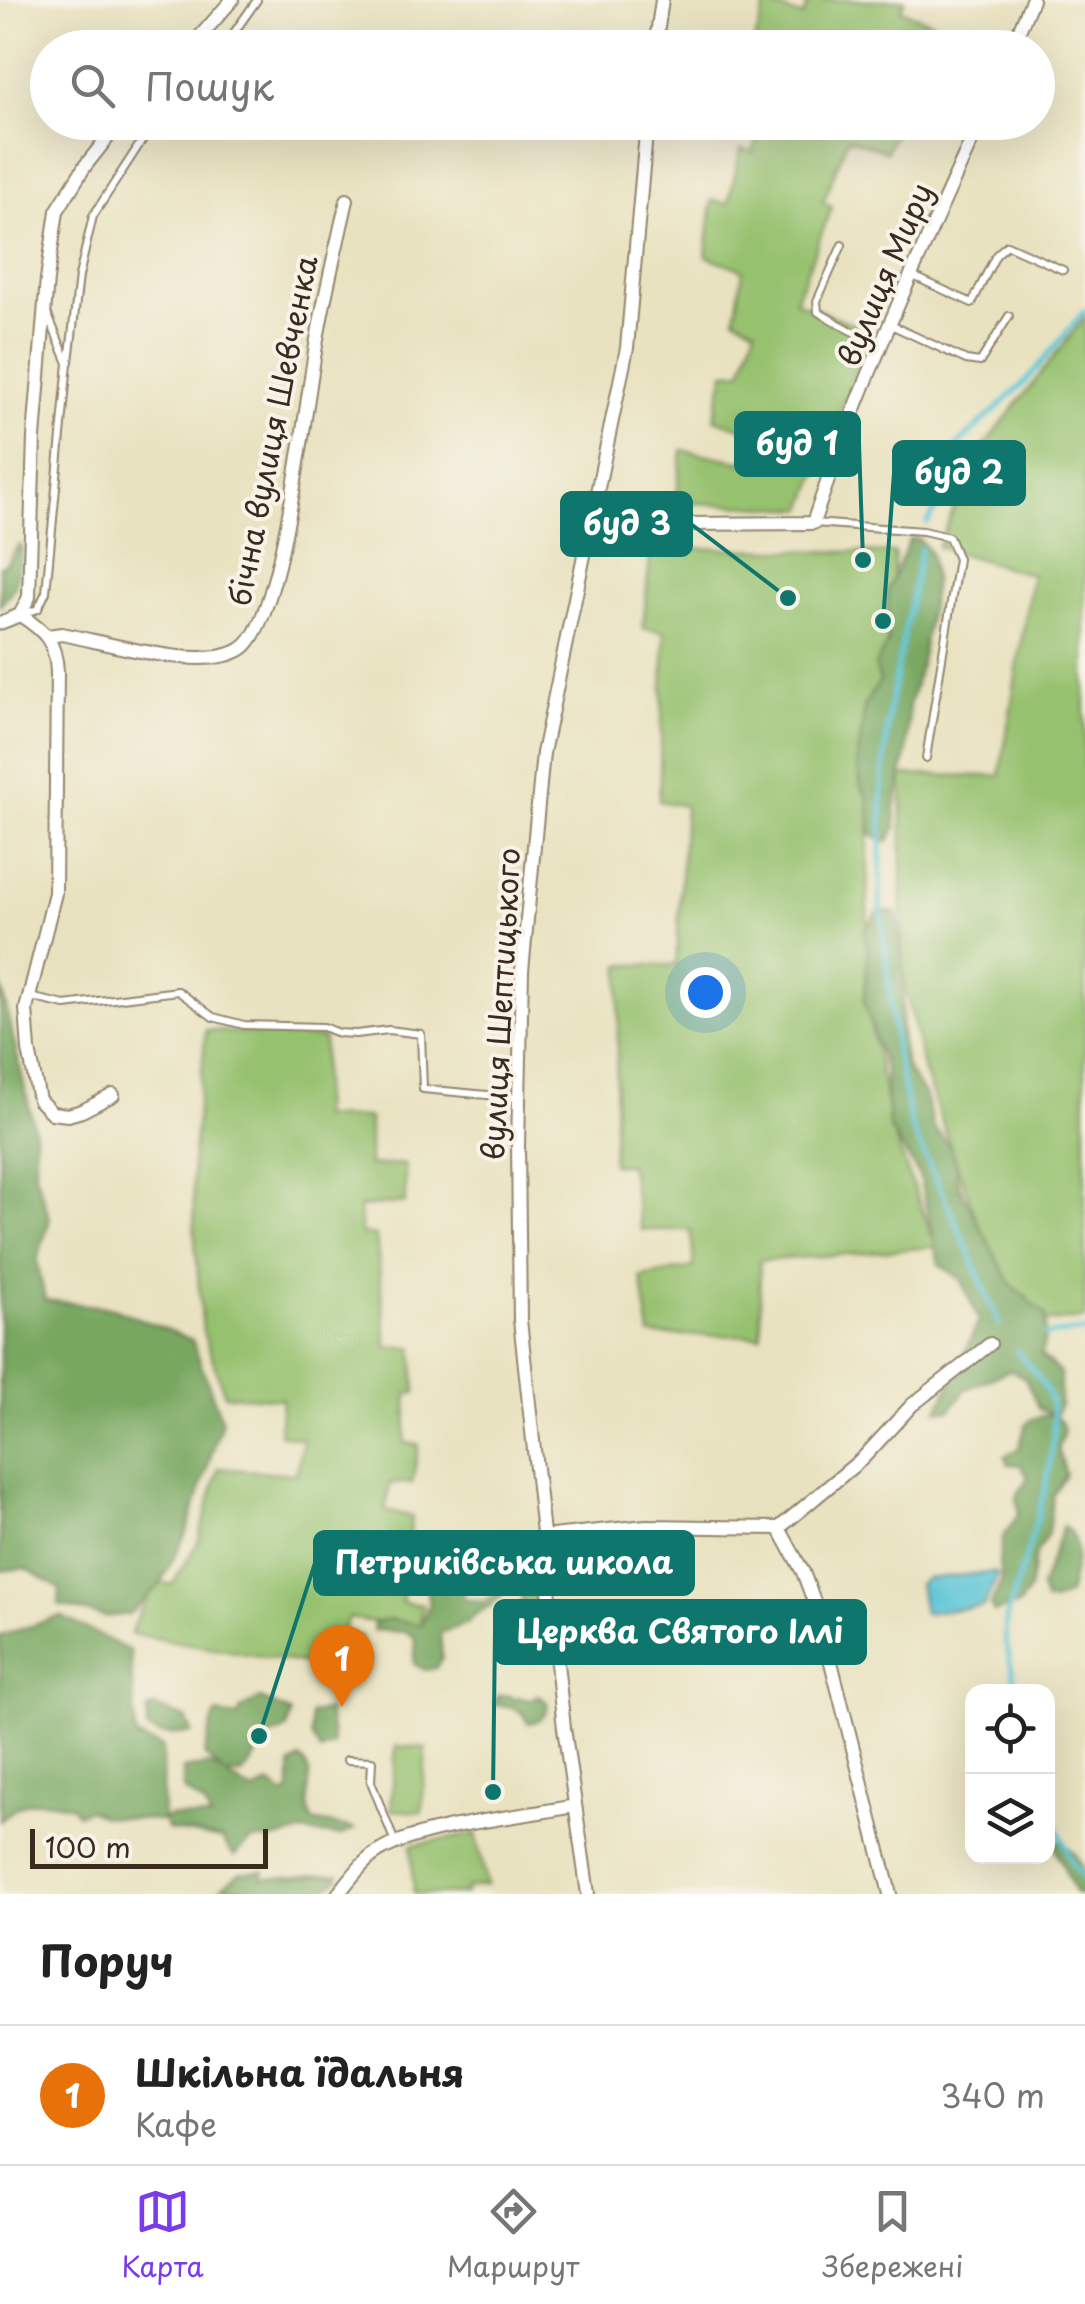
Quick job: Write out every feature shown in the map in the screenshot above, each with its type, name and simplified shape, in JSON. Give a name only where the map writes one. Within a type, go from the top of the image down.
[{"type":"street","points":[[206,30],[232,0]]},
{"type":"street","points":[[657,30],[662,0]]},
{"type":"street","points":[[1020,30],[1032,0]]},
{"type":"street","points":[[0,624],[20,615],[29,597],[34,437],[58,211],[106,140]]},
{"type":"street","name":"вулиця Шептицького","points":[[588,1894],[574,1806],[520,1320],[522,971],[543,753],[626,348],[645,140]]},
{"type":"street","name":"вулиця Миру","points":[[813,523],[839,446],[972,140]]},
{"type":"street","name":"бічна вулиця Шевченка","points":[[48,636],[62,634],[199,658],[223,656],[243,648],[258,632],[270,598],[290,506],[318,334],[347,200]]},
{"type":"street","points":[[593,512],[687,524],[813,523]]},
{"type":"street","points":[[20,615],[48,636],[57,662],[55,893],[26,1009],[29,1050],[39,1100],[52,1113],[68,1115],[96,1106],[113,1095]]},
{"type":"street","points":[[543,1537],[646,1526],[780,1528],[864,1458],[912,1405],[990,1344]]},
{"type":"street","points":[[780,1528],[803,1572],[819,1616],[890,1894]]},
{"type":"street","points":[[338,1894],[375,1854],[396,1845],[452,1827],[574,1806]]},
{"type":"lane","points":[[236,30],[257,0]]},
{"type":"lane","points":[[20,615],[38,609],[46,592],[68,363],[79,276],[93,216],[142,140]]},
{"type":"lane","points":[[842,245],[816,300],[818,312],[882,348]]},
{"type":"lane","points":[[911,276],[972,304],[996,255],[1007,245],[1063,270]]},
{"type":"lane","points":[[45,307],[68,363]]},
{"type":"lane","points":[[891,325],[966,360],[980,362],[1009,316]]},
{"type":"lane","points":[[813,523],[922,530],[949,537],[958,559],[926,758]]},
{"type":"lane","points":[[29,996],[65,1005],[178,991],[213,1017],[244,1025],[323,1027],[356,1034],[389,1030],[421,1034],[423,1089],[519,1098]]},
{"type":"lane","points":[[347,1760],[372,1761],[370,1782],[396,1845]]},
{"type":"green space","points":[[809,0],[905,0],[901,10],[951,30],[758,30],[766,4],[803,17]]},
{"type":"green space","points":[[757,140],[847,140],[823,202],[832,207],[795,301],[870,331],[804,509],[676,502],[682,450],[744,462],[750,431],[714,419],[725,372],[742,371],[756,328],[735,318],[743,270],[706,256],[712,200],[728,204],[741,149],[753,152]]},
{"type":"green space","points":[[853,140],[892,140],[886,152]]},
{"type":"green space","points":[[1085,317],[1085,1319],[1014,1324],[924,1072],[902,972],[902,775],[1000,776],[1032,575],[938,547],[974,459]]},
{"type":"green space","points":[[910,539],[919,539],[931,554],[934,582],[921,662],[909,706],[907,749],[895,808],[896,827],[888,842],[871,835],[868,798],[861,787],[857,763],[865,704],[880,681],[875,666],[888,642],[888,590]]},
{"type":"green space","points":[[19,545],[22,548],[15,586],[0,606],[0,566],[5,565]]},
{"type":"green space","points":[[651,547],[895,553],[868,843],[867,1008],[893,1133],[936,1247],[759,1261],[761,1336],[650,1335],[641,1277],[694,1267],[691,1230],[641,1230],[629,1164],[612,1164],[621,965],[676,965],[685,806],[659,801],[665,632],[643,628]]},
{"type":"green space","points":[[879,911],[897,913],[904,977],[901,1035],[906,1068],[925,1096],[933,1127],[952,1149],[960,1188],[1010,1283],[1045,1315],[1041,1355],[1060,1373],[1060,1405],[1055,1416],[1063,1427],[1058,1448],[1066,1475],[1053,1495],[1048,1533],[1035,1556],[1029,1590],[1019,1605],[994,1612],[990,1605],[1002,1581],[999,1564],[1003,1537],[1019,1513],[1017,1496],[1028,1477],[1021,1465],[1008,1464],[1005,1456],[1019,1449],[1031,1420],[1052,1415],[1039,1409],[1025,1378],[1010,1370],[966,1389],[950,1410],[938,1410],[979,1321],[962,1281],[939,1264],[919,1175],[889,1127],[885,1070],[864,1001],[868,952],[864,930]]},
{"type":"green space","points":[[0,981],[35,1132],[35,1173],[50,1219],[37,1260],[45,1300],[113,1308],[192,1340],[222,1421],[186,1534],[159,1586],[129,1614],[105,1617],[59,1605],[60,1589],[25,1568],[0,1571]]},
{"type":"green space","points":[[206,1030],[324,1038],[321,1117],[369,1118],[369,1166],[405,1164],[405,1203],[359,1207],[361,1234],[376,1236],[387,1347],[413,1347],[416,1393],[408,1394],[405,1443],[419,1445],[412,1483],[390,1483],[385,1511],[412,1516],[402,1602],[423,1605],[419,1629],[348,1618],[343,1632],[361,1637],[353,1672],[131,1634],[153,1584],[173,1584],[198,1542],[219,1468],[296,1474],[303,1439],[279,1434],[282,1399],[225,1395],[203,1332],[192,1164]]},
{"type":"green space","points":[[1063,1526],[1076,1548],[1073,1576],[1068,1594],[1045,1602],[1041,1587]]},
{"type":"green space","points":[[518,1576],[533,1583],[539,1611],[526,1617],[521,1608],[522,1592],[503,1593],[468,1623],[440,1633],[442,1657],[437,1668],[425,1670],[414,1664],[416,1639],[407,1632],[373,1630],[374,1623],[390,1619],[421,1625],[429,1605],[427,1590],[435,1584],[462,1582],[463,1599],[484,1602],[493,1596],[495,1583]]},
{"type":"green space","points":[[61,1616],[130,1651],[136,1737],[162,1747],[163,1820],[170,1816],[211,1819],[204,1806],[183,1790],[183,1769],[209,1765],[223,1773],[204,1755],[216,1714],[238,1717],[241,1709],[261,1699],[291,1713],[287,1729],[257,1744],[256,1758],[242,1775],[226,1775],[253,1792],[270,1784],[284,1795],[290,1791],[290,1766],[300,1759],[309,1774],[312,1821],[354,1829],[340,1836],[302,1832],[272,1840],[252,1840],[234,1856],[222,1839],[168,1830],[163,1821],[103,1816],[88,1810],[77,1814],[72,1806],[50,1802],[25,1803],[0,1821],[0,1636]]},
{"type":"green space","points":[[498,1695],[510,1696],[514,1701],[540,1695],[548,1704],[542,1718],[528,1723],[520,1711],[495,1704]]},
{"type":"green space","points":[[154,1707],[186,1718],[192,1733],[161,1735],[147,1729],[148,1709]]},
{"type":"green space","points":[[328,1710],[333,1745],[320,1751],[311,1736],[310,1714]]},
{"type":"green space","points":[[396,1746],[426,1748],[422,1812],[391,1810]]},
{"type":"green space","points":[[476,1834],[487,1885],[466,1888],[466,1894],[414,1894],[411,1845]]},
{"type":"green space","points":[[1057,1841],[1065,1845],[1079,1863],[1085,1894],[1076,1894],[1055,1844]]},
{"type":"green space","points":[[264,1871],[262,1878],[339,1874],[319,1894],[270,1894],[222,1887],[240,1873]]},
{"type":"water","points":[[993,1572],[998,1575],[983,1606],[924,1613],[919,1584],[925,1579]]},
{"type":"waterway","points":[[927,523],[952,483],[951,455],[958,445],[1027,380],[1085,310]]},
{"type":"waterway","points":[[921,548],[889,710],[880,901],[896,1052],[912,1129],[999,1324]]},
{"type":"waterway","points":[[1046,1335],[1085,1331]]},
{"type":"waterway","points":[[1015,1684],[1005,1638],[1006,1619],[1041,1506],[1053,1444],[1049,1395],[1017,1351]]},
{"type":"waterway","points":[[1055,1823],[1085,1881]]},
{"type":"place","name":"буд 1","points":[[863,560]]},
{"type":"place","name":"буд 3","points":[[788,598]]},
{"type":"place","name":"буд 2","points":[[883,621]]},
{"type":"place","name":"Шкільна їдальня","points":[[342,1707]]},
{"type":"place","name":"Петриківська школа","points":[[259,1736]]},
{"type":"place","name":"Церква Святого Іллі","points":[[493,1792]]}]
